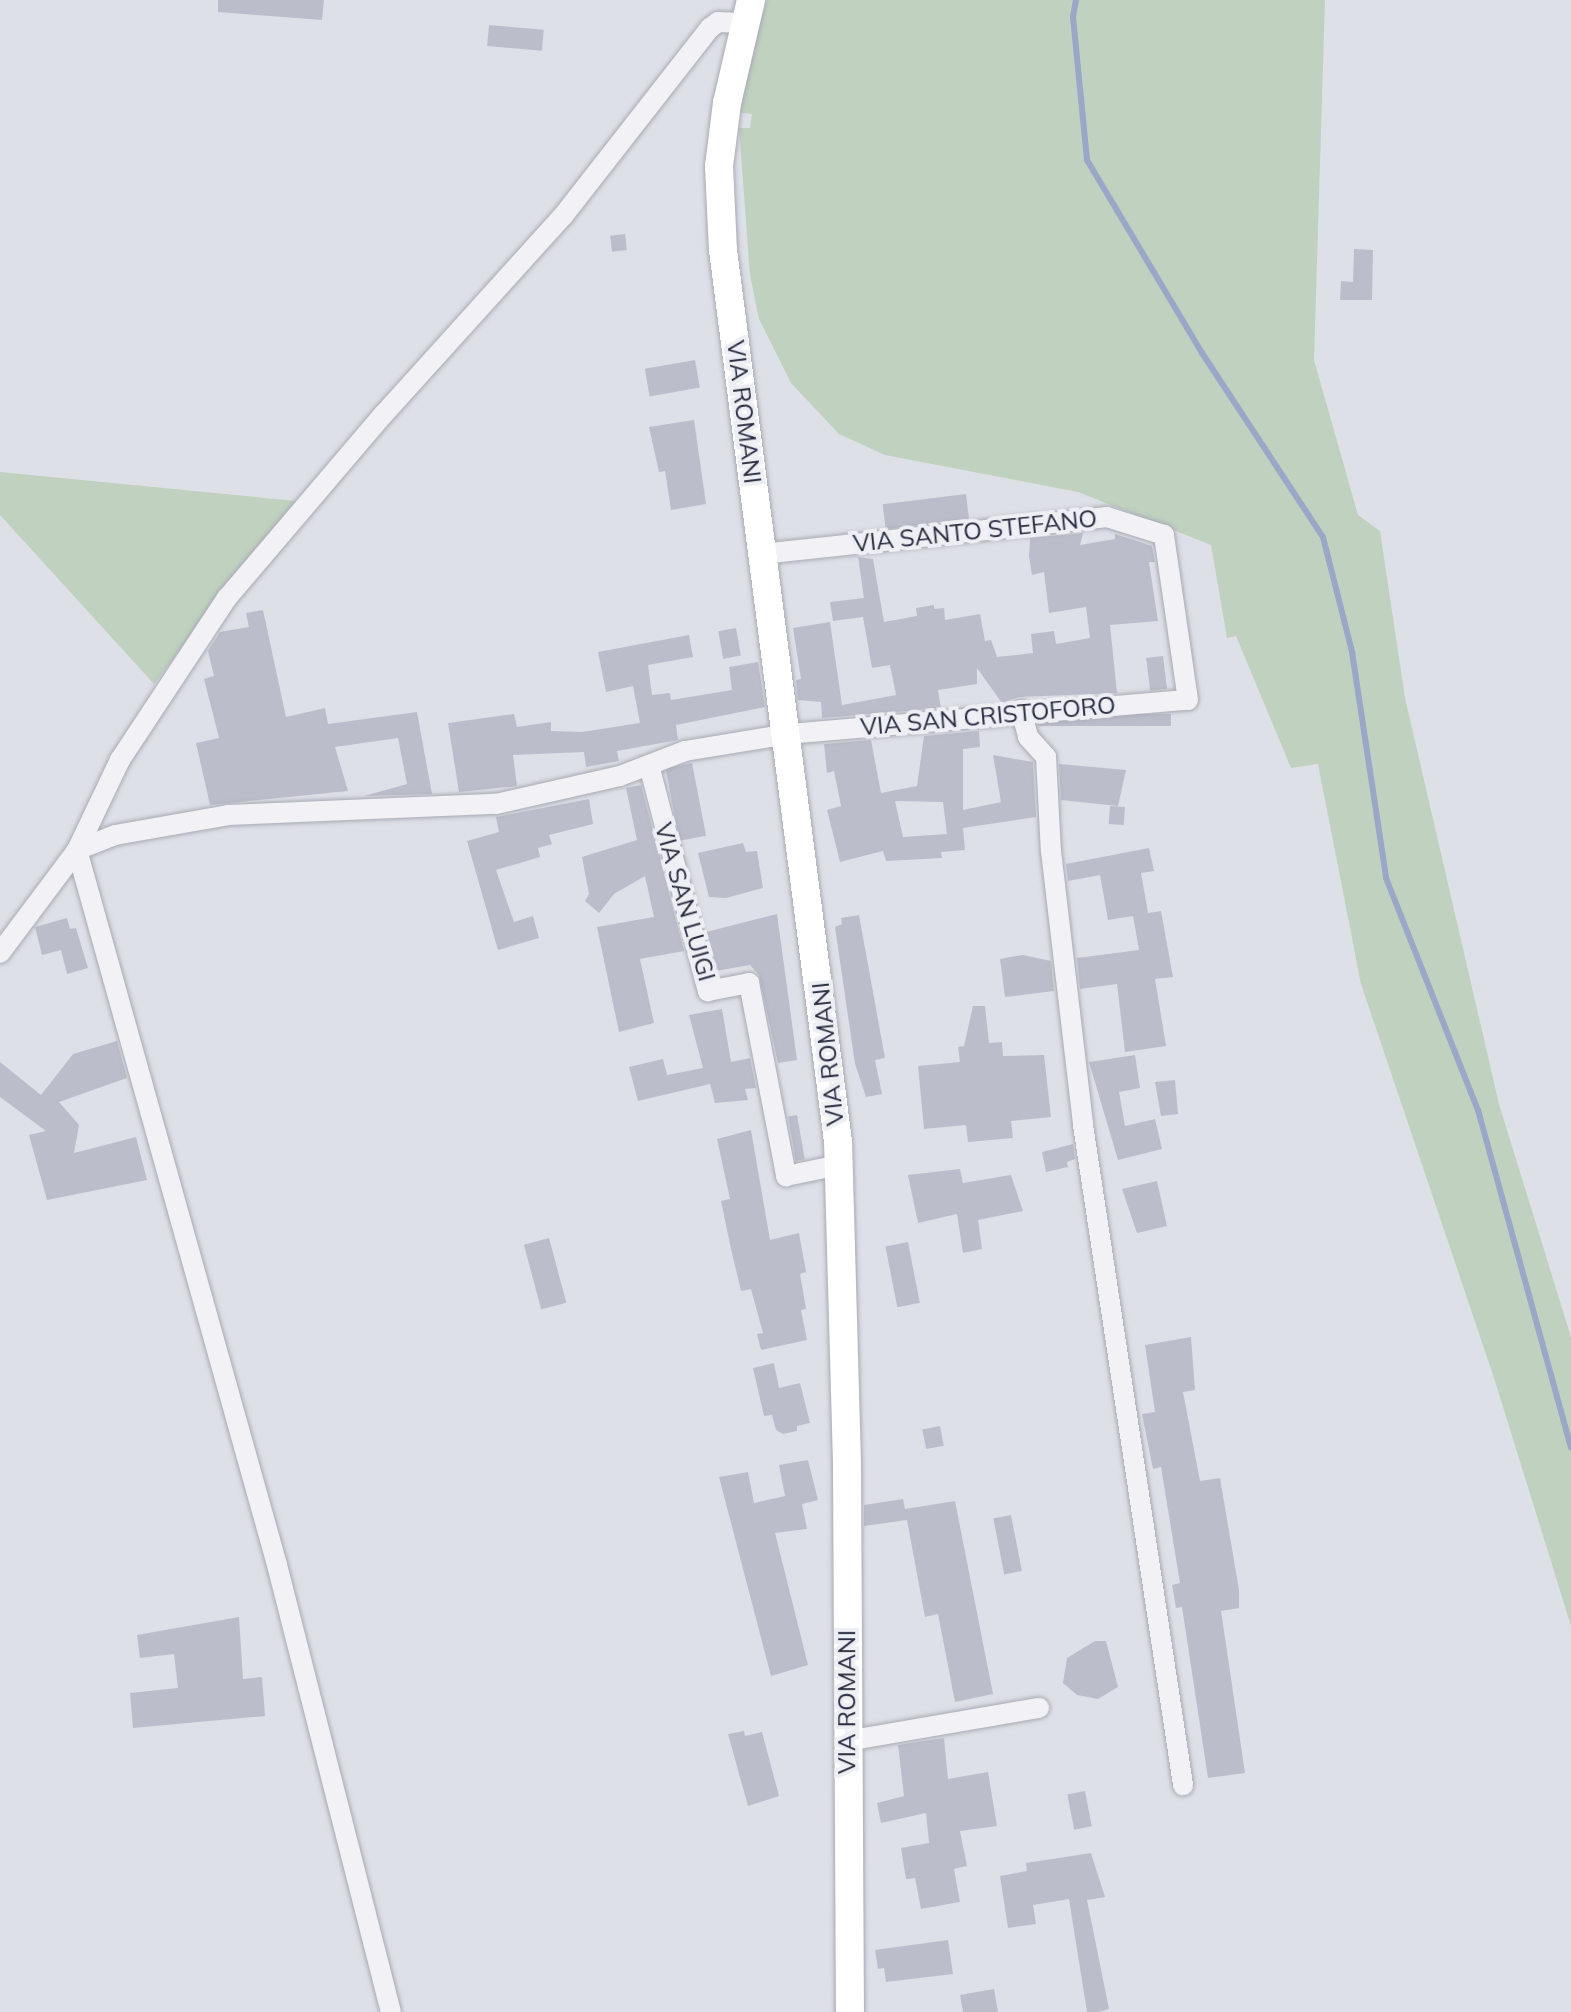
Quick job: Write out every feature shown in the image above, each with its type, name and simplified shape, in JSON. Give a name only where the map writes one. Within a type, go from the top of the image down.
[{"type":"street","name":"VIA ROMANI","points":[[748,12],[727,103],[719,166],[723,250],[788,734],[839,1165],[850,2012]]},
{"type":"street","points":[[0,953],[77,850],[120,760],[227,598],[383,415],[563,216],[710,28],[718,22],[748,12]]},
{"type":"street","name":"VIA SANTO STEFANO","points":[[762,554],[1107,517],[1164,535],[1188,700]]},
{"type":"street","name":"VIA SAN CRISTOFORO","points":[[77,850],[115,835],[228,815],[496,804],[620,776],[685,751],[788,734],[1021,710],[1188,700]]},
{"type":"street","points":[[1021,710],[1028,737],[1046,757],[1051,851],[1083,1125],[1183,1785]]},
{"type":"street","name":"VIA SAN LUIGI","points":[[649,765],[708,991],[749,983],[786,1176],[839,1165]]},
{"type":"street","points":[[77,850],[277,1565],[391,2012]]},
{"type":"street","points":[[847,1741],[1039,1708]]},
{"type":"green space","points":[[767,0],[1325,0],[1314,360],[1358,515],[1380,531],[1405,698],[1499,1104],[1571,1337],[1571,1626],[1495,1381],[1361,984],[1318,764],[1291,768],[1236,636],[1227,638],[1211,545],[1078,492],[885,455],[839,434],[791,383],[759,319],[750,275],[739,128],[750,128],[752,114],[740,113],[746,69]]},
{"type":"green space","points":[[0,472],[296,501],[154,684],[0,515]]},
{"type":"building","points":[[218,0],[324,0],[322,20],[218,12]]},
{"type":"building","points":[[489,25],[544,30],[542,51],[487,46]]},
{"type":"building","points":[[625,234],[627,250],[612,252],[610,236]]},
{"type":"building","points":[[1354,249],[1373,250],[1372,300],[1340,300],[1341,281],[1353,282]]},
{"type":"building","points":[[695,360],[700,388],[650,396],[645,369]]},
{"type":"building","points":[[694,420],[706,504],[671,510],[665,471],[659,472],[649,427]]},
{"type":"building","points":[[966,494],[969,519],[886,529],[883,504]]},
{"type":"building","points":[[1083,533],[1080,545],[1115,539],[1115,534],[1152,546],[1155,562],[1149,562],[1158,621],[1110,625],[1117,693],[1019,697],[1002,703],[977,668],[977,684],[938,690],[941,708],[822,718],[821,702],[798,700],[796,680],[801,679],[793,628],[830,622],[842,705],[896,695],[890,665],[872,668],[863,617],[833,621],[830,602],[864,598],[858,557],[873,559],[884,622],[917,616],[916,608],[934,605],[934,609],[944,608],[945,620],[980,614],[985,641],[991,640],[997,657],[1033,653],[1031,634],[1054,631],[1056,644],[1090,638],[1086,607],[1049,613],[1044,572],[1032,575],[1029,556],[1030,538]]},
{"type":"building","points":[[263,610],[286,717],[325,708],[328,724],[417,712],[432,794],[364,796],[407,784],[398,738],[335,747],[348,791],[210,805],[196,743],[219,738],[204,679],[214,676],[208,651],[220,632],[249,627],[246,613]]},
{"type":"building","points":[[736,628],[741,656],[723,659],[718,631]]},
{"type":"building","points":[[689,635],[693,657],[648,665],[652,695],[670,693],[671,700],[732,690],[729,667],[758,662],[765,707],[676,725],[678,740],[617,751],[619,761],[586,767],[584,752],[513,755],[517,786],[459,792],[448,723],[514,714],[517,727],[551,722],[551,731],[582,732],[640,723],[633,686],[606,692],[598,652]]},
{"type":"building","points":[[1163,656],[1167,689],[1150,691],[1146,658]]},
{"type":"building","points":[[1038,714],[1171,714],[1171,726],[1038,726]]},
{"type":"building","points":[[979,731],[980,747],[963,749],[963,810],[1001,802],[993,755],[1033,762],[1036,817],[963,828],[965,850],[941,852],[942,858],[886,861],[883,851],[840,862],[827,810],[841,806],[834,771],[827,773],[824,744],[871,740],[881,793],[917,786],[924,736]],"holes":[[[895,801],[943,802],[947,834],[903,837]]]},
{"type":"building","points":[[692,763],[706,836],[680,841],[665,768]]},
{"type":"building","points":[[1059,764],[1126,770],[1118,806],[1061,800]]},
{"type":"building","points":[[641,785],[684,951],[640,959],[654,1023],[619,1032],[597,927],[654,917],[645,876],[614,894],[599,913],[585,901],[589,894],[582,857],[637,840],[626,788]]},
{"type":"building","points":[[589,799],[593,824],[549,835],[552,844],[538,848],[540,857],[496,870],[514,922],[533,916],[539,938],[498,950],[467,841],[499,832],[496,817]]},
{"type":"building","points":[[1110,806],[1125,807],[1124,825],[1109,824]]},
{"type":"building","points":[[743,843],[746,852],[757,851],[763,888],[726,898],[709,897],[698,853]]},
{"type":"building","points":[[1149,848],[1154,871],[1141,873],[1148,913],[1161,911],[1173,977],[1155,979],[1166,1046],[1125,1052],[1117,984],[1080,989],[1077,958],[1139,950],[1133,916],[1108,920],[1100,875],[1068,881],[1066,864]]},
{"type":"building","points":[[777,914],[797,1060],[778,1063],[759,975],[750,965],[716,971],[706,932]]},
{"type":"building","points":[[859,915],[885,1058],[875,1060],[882,1094],[866,1097],[855,1064],[835,927],[842,924],[841,918]]},
{"type":"building","points":[[67,918],[70,929],[76,928],[88,968],[67,974],[61,950],[42,955],[35,927]]},
{"type":"building","points":[[1023,955],[1051,961],[1054,991],[1005,997],[1000,959]]},
{"type":"building","points":[[973,1006],[985,1006],[989,1043],[1002,1042],[1003,1056],[1044,1055],[1051,1117],[1011,1121],[1013,1138],[968,1142],[966,1125],[924,1129],[918,1066],[960,1062],[958,1047],[964,1046]]},
{"type":"building","points":[[722,1009],[731,1062],[750,1058],[756,1088],[745,1089],[748,1100],[715,1103],[710,1084],[638,1101],[629,1067],[663,1059],[667,1075],[703,1068],[689,1015]]},
{"type":"building","points":[[117,1041],[127,1078],[59,1102],[79,1125],[74,1153],[136,1137],[147,1180],[47,1200],[29,1135],[46,1131],[0,1097],[0,1062],[41,1095],[73,1054]]},
{"type":"building","points":[[1135,1055],[1140,1088],[1119,1092],[1125,1126],[1155,1119],[1162,1149],[1118,1160],[1089,1062]]},
{"type":"building","points":[[1175,1080],[1178,1114],[1161,1116],[1155,1082]]},
{"type":"building","points":[[797,1115],[805,1159],[796,1161],[788,1117]]},
{"type":"building","points":[[751,1130],[770,1240],[799,1233],[806,1272],[800,1274],[806,1309],[801,1310],[807,1340],[761,1350],[757,1334],[763,1333],[751,1289],[741,1291],[731,1249],[721,1201],[730,1199],[717,1139]]},
{"type":"building","points":[[1073,1144],[1075,1159],[1067,1162],[1068,1167],[1046,1172],[1042,1152]]},
{"type":"building","points":[[960,1169],[963,1183],[1011,1175],[1023,1211],[978,1220],[982,1249],[963,1253],[957,1214],[918,1223],[908,1175]]},
{"type":"building","points":[[1157,1181],[1167,1226],[1137,1233],[1122,1189]]},
{"type":"building","points":[[549,1238],[566,1303],[541,1309],[524,1245]]},
{"type":"building","points":[[908,1242],[920,1303],[897,1307],[885,1246]]},
{"type":"building","points":[[1191,1337],[1195,1390],[1183,1392],[1200,1481],[1220,1478],[1239,1590],[1239,1608],[1221,1611],[1245,1773],[1208,1778],[1182,1607],[1176,1608],[1172,1585],[1180,1583],[1161,1467],[1153,1469],[1142,1414],[1155,1412],[1145,1345]]},
{"type":"building","points":[[774,1363],[779,1388],[800,1383],[810,1423],[797,1426],[797,1431],[783,1434],[776,1430],[772,1415],[764,1416],[753,1368]]},
{"type":"building","points":[[940,1426],[944,1446],[926,1449],[922,1429]]},
{"type":"building","points":[[808,1460],[818,1500],[802,1504],[807,1529],[775,1533],[808,1665],[771,1676],[719,1477],[748,1472],[754,1503],[785,1496],[779,1465]]},
{"type":"building","points":[[903,1499],[905,1509],[955,1501],[993,1694],[955,1702],[938,1614],[925,1617],[907,1520],[864,1526],[864,1505]]},
{"type":"building","points":[[1011,1515],[1022,1571],[1004,1574],[993,1518]]},
{"type":"building","points":[[239,1617],[243,1679],[262,1677],[265,1716],[133,1728],[130,1693],[178,1688],[174,1654],[140,1658],[137,1635]]},
{"type":"building","points":[[1095,1641],[1106,1641],[1118,1687],[1098,1699],[1077,1695],[1063,1683],[1067,1658]]},
{"type":"building","points":[[744,1731],[745,1736],[762,1732],[779,1796],[748,1806],[728,1734]]},
{"type":"building","points":[[944,1738],[948,1779],[988,1772],[997,1826],[960,1831],[967,1866],[954,1869],[960,1902],[921,1909],[915,1878],[906,1879],[901,1848],[929,1843],[926,1813],[881,1823],[877,1803],[904,1796],[898,1745]]},
{"type":"building","points":[[1085,1791],[1092,1826],[1074,1830],[1067,1794]]},
{"type":"building","points":[[1091,1853],[1105,1897],[1087,1900],[1109,2009],[1099,2012],[1087,2012],[1069,1899],[1033,1905],[1036,1924],[1008,1928],[1000,1876],[1027,1871],[1026,1863]]},
{"type":"building","points":[[948,1940],[953,1974],[886,1982],[884,1968],[878,1969],[875,1950]]},
{"type":"building","points":[[994,1989],[998,2012],[963,2012],[960,1995]]},
{"type":"waterway","points":[[1076,0],[1073,17],[1087,160],[1202,353],[1323,537],[1352,652],[1386,878],[1478,1110],[1571,1447]]}]
